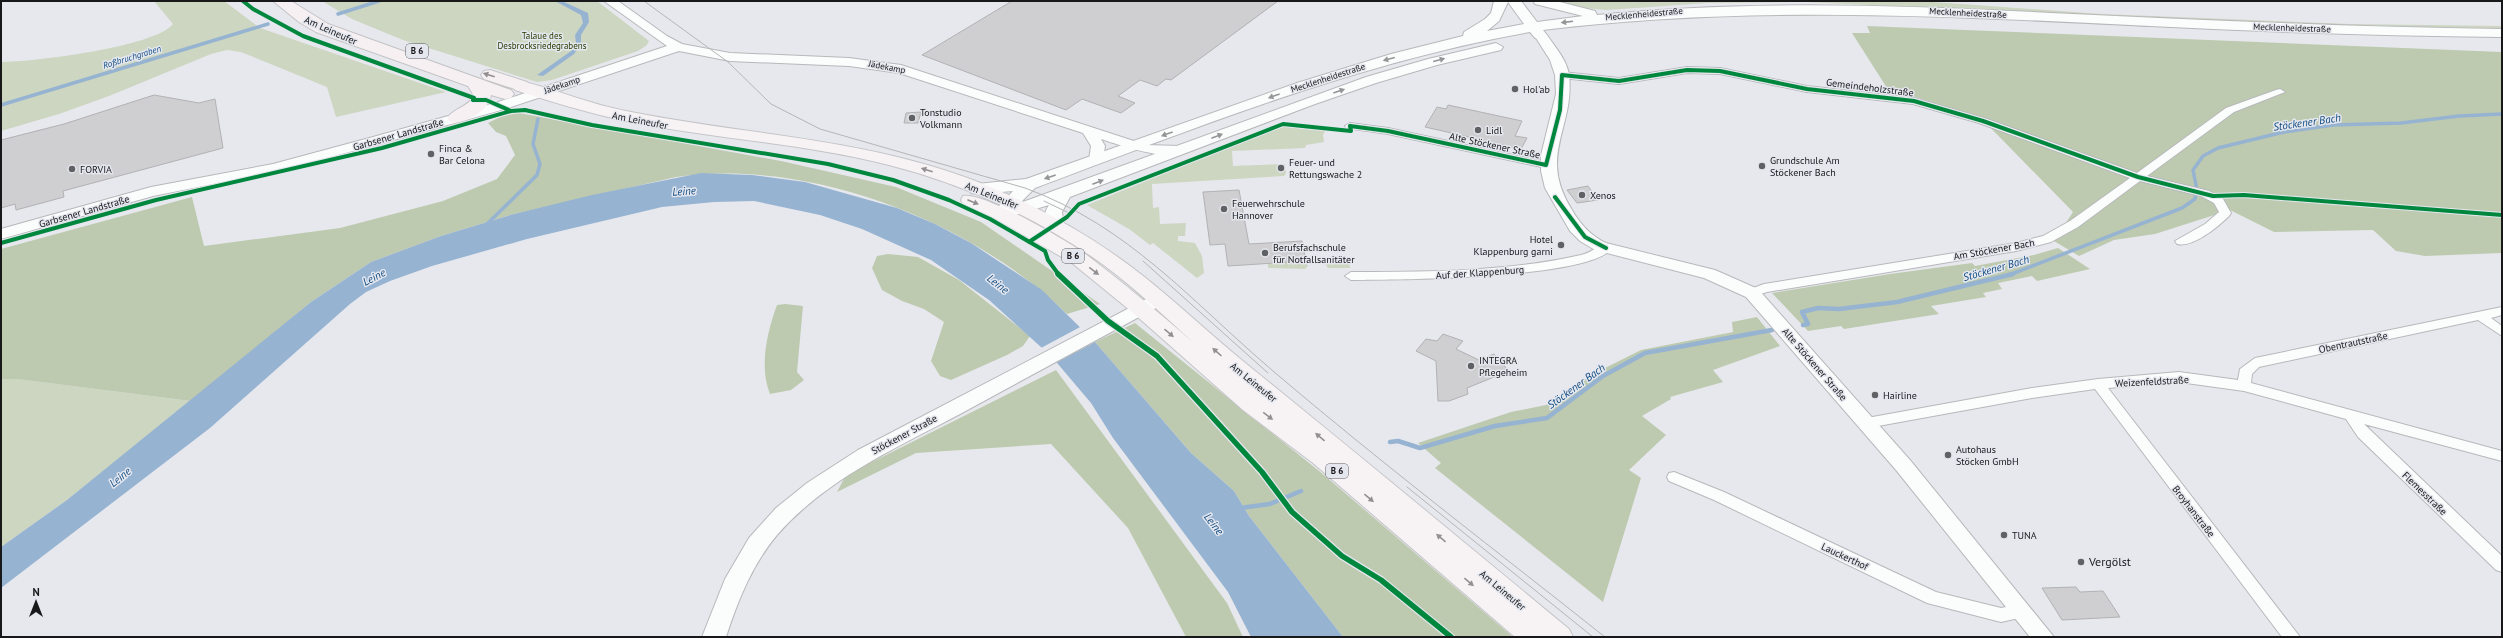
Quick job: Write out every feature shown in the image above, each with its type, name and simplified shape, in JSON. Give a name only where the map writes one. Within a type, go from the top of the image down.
[{"type":"highway","name":"Am Leineufer","points":[[281,1],[304,19],[322,28],[474,83],[515,93]]},
{"type":"highway","name":"Am Leineufer","points":[[302,1],[335,22],[515,93]]},
{"type":"highway","points":[[456,118],[474,108],[481,100],[483,96],[474,83]]},
{"type":"main road","points":[[1454,42],[1482,28],[1494,19],[1501,1]]},
{"type":"main road","points":[[1514,1],[1538,32]]},
{"type":"main road","points":[[1540,1],[1576,11],[1619,16]]},
{"type":"main road","name":"Mecklenheidestraße","points":[[1012,208],[1062,196],[1180,150],[1401,70],[1471,52],[1538,32],[1619,16],[1706,9],[1875,9],[2207,25],[2502,33]]},
{"type":"main road","name":"Mecklenheidestraße","points":[[1012,208],[1030,184],[1324,78],[1454,42],[1538,32],[1619,28],[1716,20],[1866,17],[2312,37],[2502,40]]},
{"type":"main road","name":"Am Leineufer","points":[[515,93],[538,93],[623,114],[867,154],[913,166],[977,189],[1012,208],[1079,259],[1148,303],[1224,358],[1560,637]]},
{"type":"main road","name":"Am Leineufer","points":[[515,93],[613,124],[675,136],[812,154],[856,163],[1012,208],[1054,225],[1098,251],[1148,303],[1251,404],[1321,457],[1534,637]]},
{"type":"main road","points":[[977,189],[1030,184]]},
{"type":"main road","points":[[1054,225],[1053,212],[1062,196]]},
{"type":"main road","name":"Stöckener Straße","points":[[714,637],[724,607],[746,561],[771,528],[809,493],[833,474],[865,455],[1148,303]]},
{"type":"street","name":"Jädekamp","points":[[610,1],[662,39],[678,47],[730,57],[849,62],[901,69],[1136,146],[1154,150],[1180,150]]},
{"type":"street","name":"Alte Stöckener Straße","points":[[1538,32],[1555,58],[1562,75],[1560,110],[1546,165],[1549,183],[1564,210],[1585,237],[1606,248],[1724,279],[1752,293],[1867,424],[2043,637]]},
{"type":"street","name":"Jädekamp","points":[[538,93],[678,47]]},
{"type":"street","name":"Gemeindeholzstraße","points":[[1562,75],[1619,81],[1687,70],[1720,70],[1807,89],[1914,101],[1983,121],[2138,177],[2213,196],[2223,207],[2225,213],[2208,230],[2180,241]]},
{"type":"street","name":"Am Stöckener Bach","points":[[1752,293],[1764,288],[2034,243],[2063,232],[2230,110],[2253,100],[2280,92]]},
{"type":"street","name":"Garbsener Landstraße","points":[[1,234],[151,192],[274,168],[456,118],[515,93]]},
{"type":"street","name":"Alte Stöckener Straße","points":[[1350,126],[1388,131],[1546,165]]},
{"type":"street","points":[[1088,130],[1098,146],[1096,160]]},
{"type":"street","name":"Auf der Klappenburg","points":[[1351,276],[1429,275],[1511,271],[1593,257],[1606,248]]},
{"type":"street","name":"Obentrautstraße","points":[[2244,386],[2245,372],[2255,363],[2502,311]]},
{"type":"street","points":[[2479,315],[2502,332]]},
{"type":"street","name":"Weizenfeldstraße","points":[[1867,424],[2032,393],[2098,384],[2179,377],[2244,386],[2352,417],[2502,456]]},
{"type":"street","name":"Broyhanstraße","points":[[2098,384],[2292,637]]},
{"type":"street","name":"Flemesstraße","points":[[2352,417],[2363,434],[2502,566]]},
{"type":"street","name":"Lauckerthof","points":[[1674,477],[1718,496],[1933,598],[2001,614],[2022,611]]},
{"type":"green space","points":[[154,1],[224,1],[260,28],[446,92],[336,117],[327,87],[241,52],[227,50],[211,54],[109,96],[59,114],[1,131],[1,62],[92,52],[143,40],[162,32],[173,24]]},
{"type":"green space","name":"Talaue des Desbrocksriedegrabens","points":[[322,1],[597,1],[649,41],[647,45],[638,51],[552,80],[537,82],[403,40],[352,19]]},
{"type":"green space","points":[[1554,1],[1920,1],[2102,14],[2350,24],[2502,26],[2502,29],[2209,21],[1805,2],[1707,3],[1607,10],[1581,8]]},
{"type":"green space","points":[[1867,26],[2502,52],[2502,253],[2425,256],[2396,251],[2373,230],[2274,232],[2230,210],[2155,234],[2114,240],[2079,256],[2054,241],[2073,212],[1981,118],[1887,88],[1852,33],[1870,33]]},
{"type":"green space","points":[[519,113],[781,161],[896,187],[981,222],[1100,304],[1067,314],[1028,281],[984,251],[936,225],[886,204],[833,187],[780,177],[727,174],[676,177],[514,214],[441,236],[371,262],[311,302],[191,401],[17,379],[1,379],[1,249],[192,197],[204,246],[340,228],[443,201],[497,179],[515,155],[506,136],[496,132],[488,123],[502,116]]},
{"type":"green space","points":[[1283,125],[1326,129],[1323,135],[1324,142],[1306,145],[1305,148],[1232,151],[1233,166],[1285,164],[1286,173],[1284,176],[1152,184],[1153,208],[1159,207],[1160,224],[1186,223],[1185,236],[1178,236],[1178,241],[1195,243],[1202,256],[1204,273],[1197,278],[1153,243],[1150,245],[1129,229],[1087,205]]},
{"type":"green space","points":[[2058,248],[2090,269],[2037,281],[2032,276],[1998,283],[2002,289],[1983,293],[1986,297],[1931,306],[1939,314],[1844,329],[1841,326],[1808,331],[1772,293],[1890,274],[1972,263],[1975,266],[2034,255]]},
{"type":"green space","points":[[888,254],[918,257],[959,280],[1030,336],[1023,346],[1007,355],[951,380],[940,376],[931,361],[944,322],[924,309],[902,301],[882,290],[872,268],[877,256]]},
{"type":"green space","points":[[1348,258],[1350,268],[1328,268],[1322,259]]},
{"type":"green space","points":[[1306,261],[1308,266],[1305,269],[1268,268],[1268,264]]},
{"type":"green space","points":[[785,304],[803,306],[797,372],[804,380],[791,390],[770,394],[765,372],[767,338],[777,305]]},
{"type":"green space","points":[[1757,317],[1780,346],[1713,370],[1723,382],[1670,397],[1671,399],[1642,416],[1666,435],[1629,470],[1641,478],[1603,602],[1435,468],[1441,463],[1418,443],[1511,412],[1546,405],[1595,373],[1641,350],[1733,332],[1732,322]]},
{"type":"green space","points":[[1135,323],[1324,475],[1513,637],[1343,637],[1249,516],[1234,491],[1191,453],[1095,342]]},
{"type":"green space","points":[[1056,370],[1227,603],[1243,637],[1186,637],[1128,528],[1051,444],[916,453],[837,492],[846,475]]},
{"type":"green space","points":[[1,379],[17,379],[191,401],[67,500],[1,547]]},
{"type":"water","points":[[555,1],[562,1],[588,13],[589,22],[581,35],[581,44],[574,54],[543,76],[537,75],[574,49],[576,43],[575,35],[583,23],[581,15]]},
{"type":"water","name":"Leine","points":[[701,173],[752,175],[805,182],[897,208],[935,224],[971,243],[1042,290],[1095,342],[1191,453],[1234,491],[1249,516],[1343,637],[1251,637],[1228,592],[1113,438],[1091,403],[1052,357],[989,300],[931,260],[862,229],[820,215],[754,201],[714,202],[662,207],[527,239],[432,266],[390,281],[366,292],[350,304],[210,428],[1,588],[1,547],[67,500],[311,302],[371,262],[441,236],[514,214],[592,195]]},
{"type":"pier","points":[[1082,326],[1097,341],[1055,363],[1041,348]]},
{"type":"building","points":[[1012,1],[1278,1],[1171,80],[1166,79],[1157,86],[1140,80],[1118,96],[1135,103],[1121,113],[1082,99],[1066,110],[922,55]]},
{"type":"building","name":"FORVIA","points":[[154,95],[199,103],[215,99],[223,148],[63,191],[64,197],[16,210],[15,204],[1,208],[1,140],[64,124]]},
{"type":"building","name":"Lidl","points":[[1448,105],[1522,121],[1515,136],[1527,138],[1521,149],[1425,127],[1437,107],[1446,109]]},
{"type":"building","name":"Tonstudio Volkmann","points":[[921,112],[918,123],[904,123],[906,113]]},
{"type":"building","name":"Xenos","points":[[1588,186],[1598,200],[1577,203],[1567,190]]},
{"type":"building","points":[[1239,190],[1249,244],[1302,241],[1306,261],[1228,266],[1225,244],[1210,245],[1203,192]]},
{"type":"building","name":"INTEGRA Pflegeheim","points":[[1443,334],[1463,341],[1456,349],[1479,360],[1494,354],[1509,371],[1467,388],[1468,394],[1449,401],[1438,401],[1436,361],[1416,351],[1426,339],[1437,341]]},
{"type":"building","points":[[2076,587],[2080,592],[2103,591],[2120,617],[2062,620],[2042,588]]},
{"type":"waterway","name":"Roßbruchgraben","points":[[338,14],[379,1]]},
{"type":"waterway","name":"Roßbruchgraben","points":[[1,105],[268,24]]},
{"type":"waterway","name":"Stöckener Bach","points":[[2197,190],[2193,170],[2203,156],[2218,148],[2284,132],[2333,125],[2401,123],[2459,116],[2502,114]]},
{"type":"waterway","points":[[485,226],[537,175],[540,164],[533,144],[538,119]]},
{"type":"waterway","name":"Stöckener Bach","points":[[2009,275],[2182,208],[2195,199],[2196,192]]},
{"type":"waterway","name":"Stöckener Bach","points":[[1803,325],[1808,324],[1802,312],[1818,308],[1839,309],[1897,302],[2009,275]]},
{"type":"waterway","name":"Stöckener Bach","points":[[1390,442],[1398,441],[1420,448],[1495,426],[1547,418],[1603,376],[1645,353],[1772,330]]},
{"type":"waterway","name":"Stöckener Bach","points":[[1240,508],[1270,504],[1301,491]]},
{"type":"tram line","points":[[644,1],[728,62],[771,104],[820,129],[1025,188],[1062,204],[1096,223],[1128,244],[1186,292],[1273,371],[1355,439],[1605,637]]},
{"type":"tram line","points":[[1044,201],[1069,213]]},
{"type":"tram line","points":[[1143,261],[1268,373]]},
{"type":"tram line","points":[[1407,487],[1593,637]]},
{"type":"cycle path","points":[[243,1],[253,9],[303,36],[474,98],[473,100],[486,100],[511,111]]},
{"type":"cycle path","points":[[1029,242],[1067,217],[1079,204],[1283,124],[1351,131],[1350,126],[1388,131],[1546,165],[1560,110],[1562,75],[1619,81],[1635,80],[1687,70],[1720,71],[1807,89],[1914,101],[1983,121],[2138,177],[2213,196],[2244,195],[2502,215]]},
{"type":"cycle path","points":[[1,243],[156,200],[382,148],[511,111],[525,110],[592,125],[828,164],[893,180],[949,200],[990,219],[1045,251],[1048,260],[1056,271],[1080,297],[1120,331],[1157,356],[1262,472],[1292,512],[1342,556],[1381,580],[1451,637]]},
{"type":"cycle path","points":[[1555,197],[1585,237],[1606,248]]},
{"type":"place","name":"Hol'ab","points":[[1515,89]]},
{"type":"place","name":"Tonstudio Volkmann","points":[[912,118]]},
{"type":"place","name":"Lidl","points":[[1478,130]]},
{"type":"place","name":"Finca & Bar Celona","points":[[431,154]]},
{"type":"place","name":"Grundschule Am Stöckener Bach","points":[[1762,166]]},
{"type":"place","name":"Feuer- und Rettungswache 2","points":[[1281,168]]},
{"type":"place","name":"FORVIA","points":[[72,169]]},
{"type":"place","name":"Xenos","points":[[1582,195]]},
{"type":"place","name":"Feuerwehrschule Hannover","points":[[1224,209]]},
{"type":"place","name":"Hotel Klappenburg garni","points":[[1561,245]]},
{"type":"place","name":"Berufsfachschule für Notfallsanitäter","points":[[1265,253]]},
{"type":"place","name":"INTEGRA Pflegeheim","points":[[1471,366]]},
{"type":"place","name":"Hairline","points":[[1875,395]]},
{"type":"place","name":"Autohaus Stöcken GmbH","points":[[1948,455]]},
{"type":"place","name":"TUNA","points":[[2004,535]]},
{"type":"place","name":"Vergölst","points":[[2081,562]]}]
